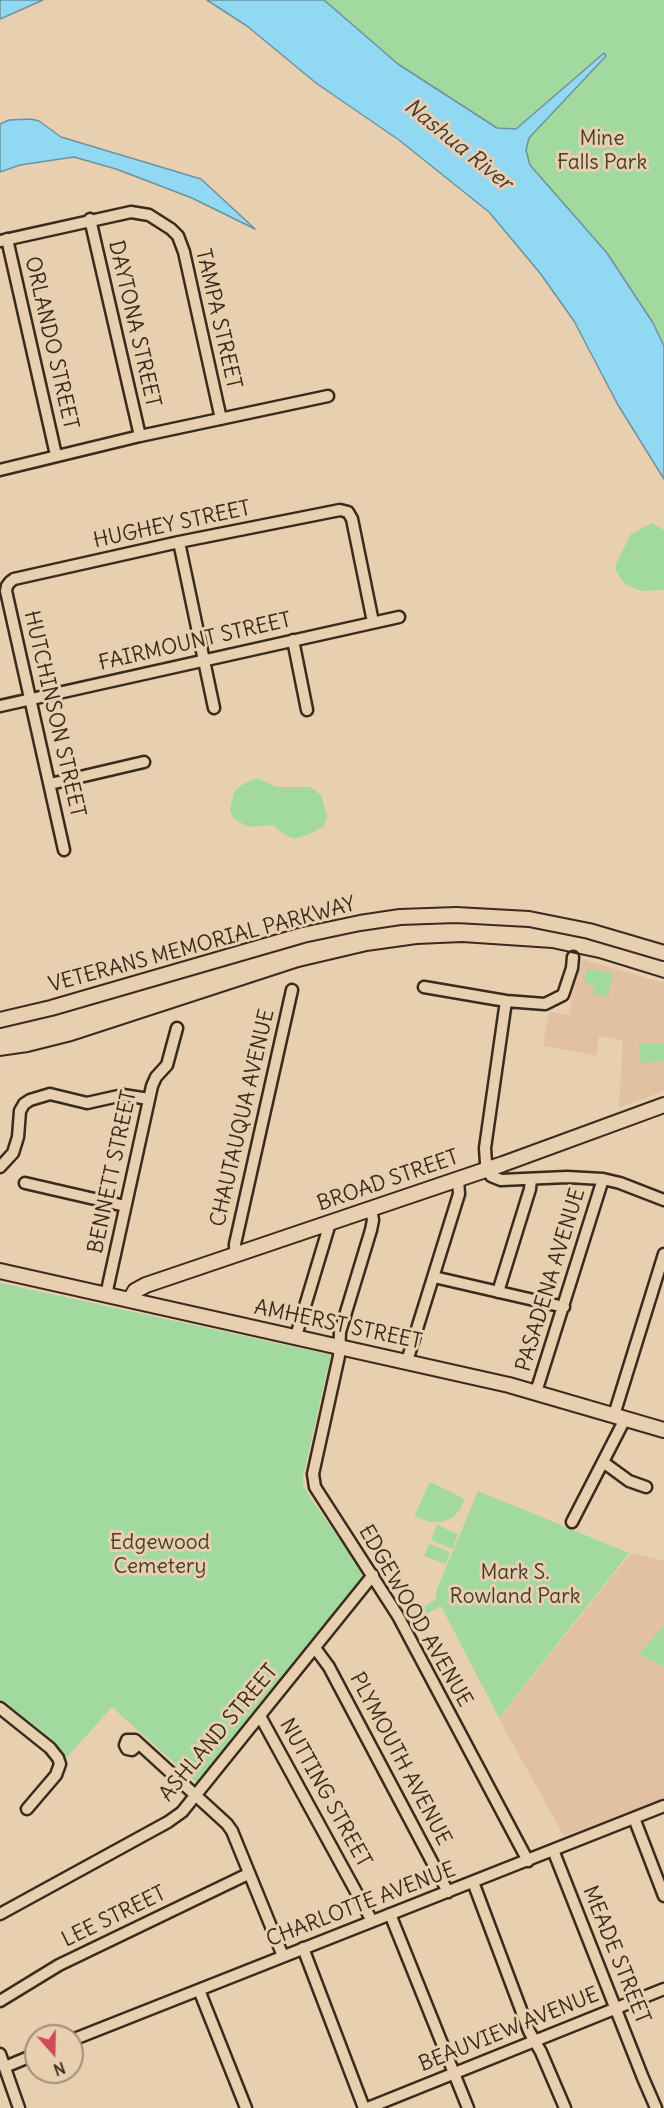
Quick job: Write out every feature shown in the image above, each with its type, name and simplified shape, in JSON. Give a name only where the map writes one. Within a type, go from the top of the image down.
[{"type":"main road","name":"VETERANS MEMORIAL PARKWAY","points":[[0,1020],[303,935],[360,922],[400,917],[477,915],[537,921],[589,930],[664,953]]},
{"type":"main road","name":"BROAD STREET","points":[[130,1300],[135,1291],[144,1286],[488,1169],[664,1105]]},
{"type":"main road","name":"AMHERST STREET","points":[[0,1271],[407,1361],[536,1392],[664,1430]]},
{"type":"street","name":"TAMPA STREET","points":[[4,240],[122,213],[150,215],[164,224],[178,236],[184,252],[221,419]]},
{"type":"street","name":"DAYTONA STREET","points":[[90,219],[140,436]]},
{"type":"street","name":"ORLANDO STREET","points":[[4,240],[56,455]]},
{"type":"street","points":[[0,470],[140,436],[328,396]]},
{"type":"street","name":"HUGHEY STREET","points":[[7,586],[14,579],[179,542],[332,511],[348,512],[352,519],[373,622]]},
{"type":"street","points":[[179,542],[214,708]]},
{"type":"street","name":"HUTCHINSON STREET","points":[[7,586],[6,591],[64,850]]},
{"type":"street","name":"FAIRMOUNT STREET","points":[[0,706],[399,616]]},
{"type":"street","points":[[293,640],[307,710]]},
{"type":"street","points":[[50,784],[144,762]]},
{"type":"street","points":[[424,987],[506,1001],[545,1004],[563,994],[572,968],[573,957]]},
{"type":"street","name":"CHAUTAUQUA AVENUE","points":[[235,1255],[235,1244],[292,990]]},
{"type":"street","points":[[506,1001],[485,1148],[491,1176],[499,1180],[567,1177],[603,1179],[664,1200]]},
{"type":"street","name":"BENNETT STREET","points":[[106,1295],[149,1099],[154,1081],[167,1065],[177,1028]]},
{"type":"street","points":[[0,1167],[10,1159],[14,1150],[20,1111],[30,1100],[50,1094],[87,1103],[123,1095],[149,1099]]},
{"type":"street","points":[[407,1361],[459,1194],[458,1179]]},
{"type":"street","points":[[498,1292],[530,1189],[531,1179]]},
{"type":"street","name":"PASADENA AVENUE","points":[[536,1392],[603,1179]]},
{"type":"street","points":[[26,1183],[125,1206]]},
{"type":"street","name":"EDGEWOOD AVENUE","points":[[371,1209],[372,1225],[340,1332],[339,1356],[313,1474],[314,1480],[322,1500],[398,1616],[528,1861]]},
{"type":"street","points":[[296,1336],[330,1223]]},
{"type":"street","points":[[572,1522],[603,1462],[619,1417],[664,1254]]},
{"type":"street","points":[[434,1277],[564,1307]]},
{"type":"street","points":[[603,1462],[629,1481],[646,1487]]},
{"type":"street","name":"ASHLAND STREET","points":[[0,1914],[168,1822],[182,1812],[373,1575]]},
{"type":"street","name":"PLYMOUTH AVENUE","points":[[315,1648],[329,1667],[448,1892]]},
{"type":"street","points":[[0,1708],[50,1748],[60,1764],[56,1775],[27,1809]]},
{"type":"street","name":"NUTTING STREET","points":[[260,1716],[372,1921]]},
{"type":"street","points":[[139,1744],[227,1824],[283,1956]]},
{"type":"street","name":"CHARLOTTE AVENUE","points":[[84,2035],[664,1806]]},
{"type":"street","points":[[634,1818],[664,1896]]},
{"type":"street","name":"MEADE STREET","points":[[553,1850],[656,2108]]},
{"type":"street","name":"LEE STREET","points":[[0,2001],[49,1971],[248,1874]]},
{"type":"street","points":[[473,1882],[535,2041],[565,2108]]},
{"type":"street","points":[[390,1914],[468,2108]]},
{"type":"street","points":[[303,1948],[366,2108]]},
{"type":"street","name":"BEAUVIEW AVENUE","points":[[366,2108],[664,1989]]},
{"type":"street","points":[[199,1990],[246,2108]]},
{"type":"street","points":[[0,2054],[19,2108]]},
{"type":"street","points":[[5,2067],[24,2059]]},
{"type":"shaded area","points":[[578,958],[664,983],[664,1091],[619,1108],[623,1040],[599,1036],[596,1055],[543,1046],[549,1012],[569,1015]]},
{"type":"shaded area","points":[[631,1553],[664,1561],[664,1798],[564,1836],[499,1719]]},
{"type":"green space","name":"Mine Falls Park","points":[[324,0],[664,0],[664,346],[653,323],[607,253],[530,165],[526,150],[529,138],[606,57],[604,54],[516,129],[497,128],[398,64]]},
{"type":"green space","points":[[652,523],[664,530],[664,590],[641,591],[625,584],[616,571],[616,564],[631,534]]},
{"type":"green space","points":[[257,778],[276,787],[310,787],[321,795],[327,817],[324,826],[310,834],[293,839],[274,825],[249,827],[234,819],[230,810],[234,792],[243,784]]},
{"type":"green space","points":[[587,969],[613,973],[608,997],[593,994],[594,985],[584,984]]},
{"type":"green space","points":[[639,1044],[664,1044],[664,1061],[641,1063]]},
{"type":"green space","name":"Edgewood Cemetery","points":[[0,1283],[331,1355],[303,1476],[303,1485],[362,1571],[363,1579],[198,1784],[112,1707],[67,1757],[0,1702]]},
{"type":"green space","points":[[430,1482],[465,1499],[460,1510],[452,1518],[442,1522],[430,1522],[414,1516]]},
{"type":"green space","name":"Mark S. Rowland Park","points":[[478,1491],[629,1553],[499,1718],[441,1606],[407,1625],[403,1618],[437,1599],[435,1594]]},
{"type":"green space","points":[[437,1525],[458,1534],[452,1549],[431,1540]]},
{"type":"green space","points":[[429,1544],[450,1552],[446,1564],[424,1556]]},
{"type":"green space","points":[[664,1626],[664,1667],[639,1654]]},
{"type":"water","points":[[0,0],[43,0],[0,19]]},
{"type":"water","name":"Nashua River","points":[[207,0],[324,0],[398,64],[497,128],[516,129],[604,53],[606,56],[529,138],[526,150],[530,165],[607,253],[653,323],[664,346],[664,479],[618,405],[574,321],[540,273],[489,212],[399,140],[316,83],[247,26]]},
{"type":"water","points":[[9,120],[39,121],[61,137],[201,179],[255,229],[192,198],[116,169],[74,157],[20,165],[0,172],[0,124]]},
{"type":"railway","points":[[0,1056],[72,1041],[299,967],[367,951],[417,944],[462,942],[552,948],[599,958],[664,978]]}]
